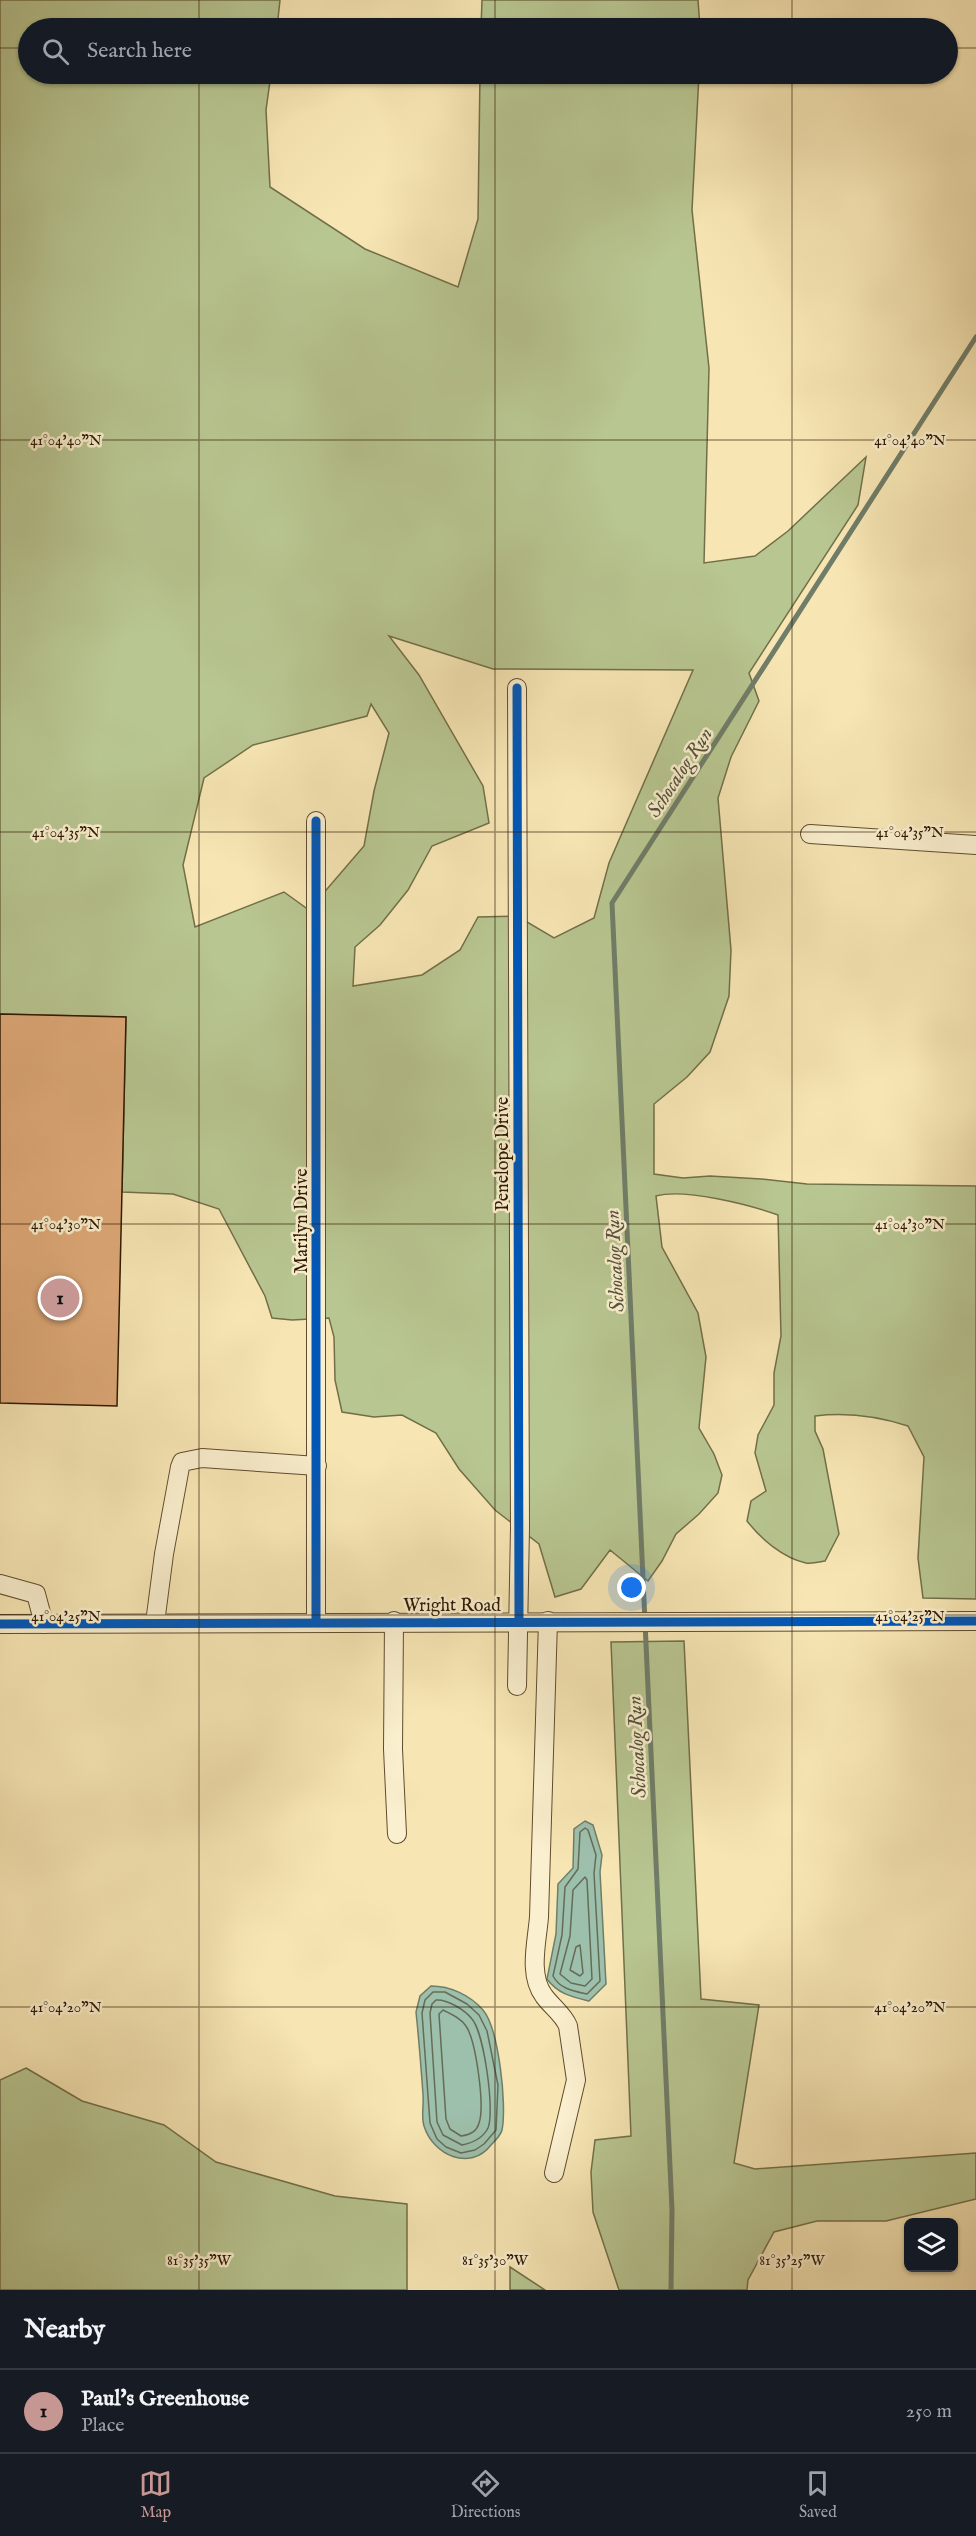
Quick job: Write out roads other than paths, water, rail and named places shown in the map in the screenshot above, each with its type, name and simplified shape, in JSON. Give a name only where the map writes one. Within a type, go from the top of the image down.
[{"type":"street","name":"Penelope Drive","points":[[517,688],[519,1621],[517,1686]]},
{"type":"street","name":"Marilyn Drive","points":[[316,821],[316,1622]]},
{"type":"street","points":[[810,834],[976,845]]},
{"type":"street","points":[[155,1623],[164,1554],[182,1462],[202,1458],[317,1466]]},
{"type":"street","points":[[0,1584],[36,1594],[44,1624]]},
{"type":"street","name":"Wright Road","points":[[0,1624],[976,1620]]},
{"type":"street","points":[[394,1621],[393,1749],[397,1834]]},
{"type":"street","points":[[548,1621],[539,1917],[535,1965],[538,1989],[568,2026],[576,2080],[554,2173]]},
{"type":"water","points":[[585,1821],[593,1825],[602,1855],[600,1872],[606,1984],[589,2001],[561,1991],[547,1979],[556,1934],[558,1884],[573,1868],[574,1829]]},
{"type":"water","points":[[431,1986],[452,1990],[472,2000],[483,2010],[493,2033],[502,2086],[502,2130],[498,2138],[473,2158],[453,2156],[444,2152],[435,2145],[424,2126],[416,2012],[420,1996]]},
{"type":"waterway","name":"Schocalog Run","points":[[671,2290],[672,2210],[612,903],[976,337]]},
{"type":"place","name":"Paul's Greenhouse","points":[[60,1298]]}]
